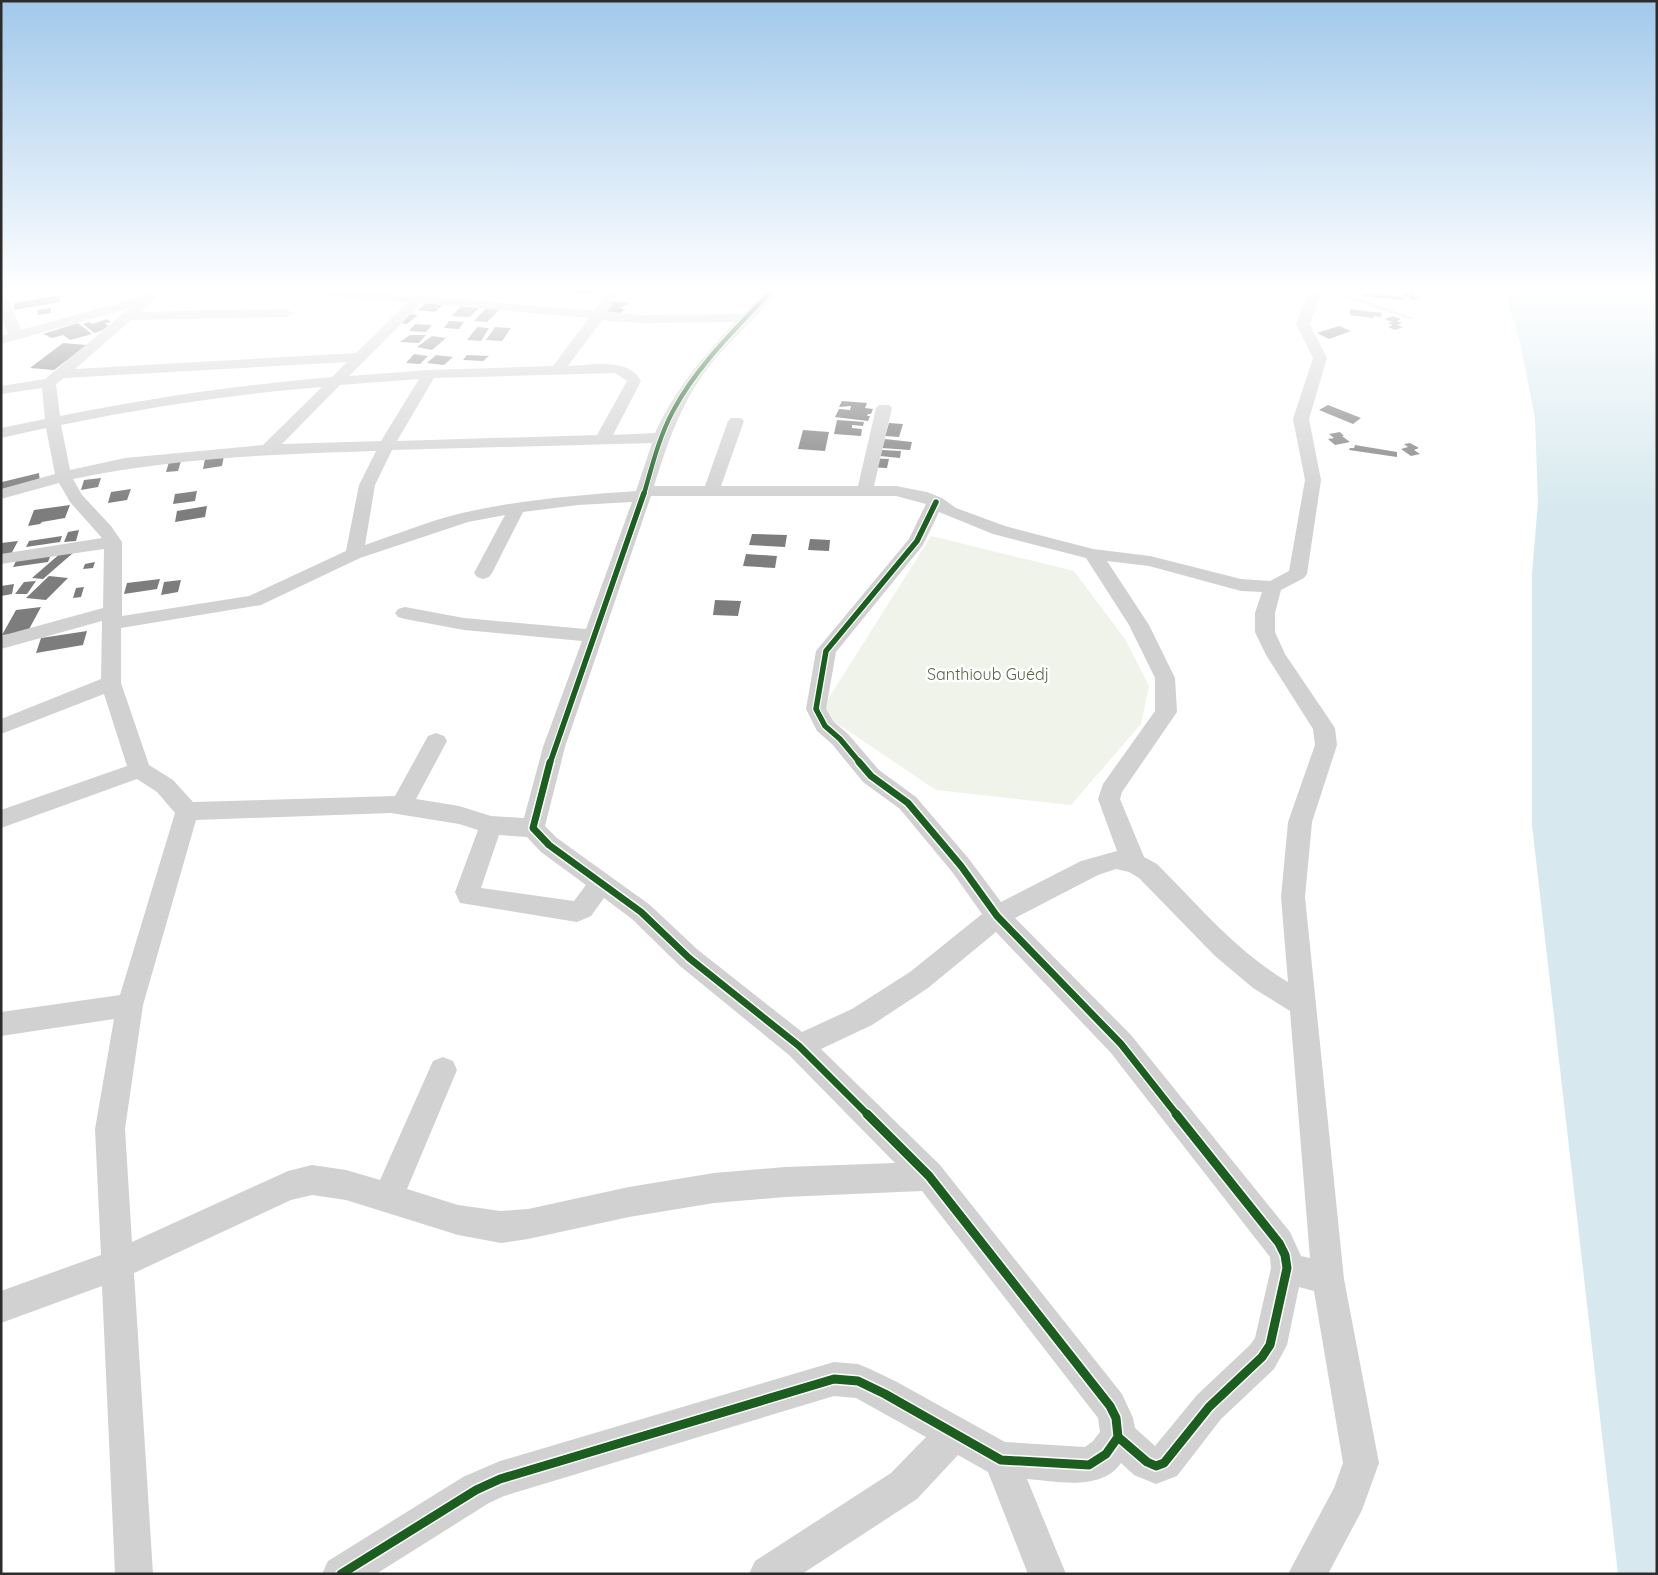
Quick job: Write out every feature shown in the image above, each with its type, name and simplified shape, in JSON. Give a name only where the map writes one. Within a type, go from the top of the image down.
[{"type":"street","points":[[74,362],[54,378],[53,422],[56,448],[64,476],[75,498],[107,530],[113,542],[111,683],[139,770],[166,786],[187,811]]},
{"type":"street","points":[[1,390],[54,378],[238,362]]},
{"type":"street","points":[[268,448],[338,380],[354,362]]},
{"type":"street","points":[[558,370],[564,362]]},
{"type":"street","points":[[533,828],[554,747],[644,493],[661,438],[673,411],[706,362]]},
{"type":"street","points":[[1,643],[112,618],[254,602],[354,554],[464,518],[517,508],[644,493],[896,491],[921,496],[936,502],[950,512],[999,530],[1093,554],[1150,561],[1241,585],[1273,587],[1298,574],[1313,480],[1301,419],[1319,362]]},
{"type":"street","points":[[1,433],[117,409],[278,386],[429,374],[618,369],[632,377],[634,381],[602,440]]},
{"type":"street","points":[[354,554],[367,485],[387,444],[429,374]]},
{"type":"street","points":[[865,491],[884,408]]},
{"type":"street","points":[[711,492],[736,421]]},
{"type":"street","points":[[2,494],[64,476],[125,463],[268,448],[661,438]]},
{"type":"street","points":[[936,502],[917,541],[826,651],[816,709],[825,726],[840,739],[871,776],[908,803],[961,866],[997,916],[1121,1044],[1279,1243],[1285,1255],[1287,1268],[1270,1345],[1262,1357],[1209,1408],[1164,1463],[1156,1466],[1147,1462],[1118,1437]]},
{"type":"street","points":[[483,573],[517,508]]},
{"type":"street","points":[[1,558],[113,542]]},
{"type":"street","points":[[1093,554],[1138,625],[1165,678],[1166,712],[1111,790],[1109,799],[1134,863]]},
{"type":"street","points":[[1273,587],[1265,614],[1265,632],[1276,655],[1324,728],[1326,745],[1300,822],[1293,897],[1328,1279],[1361,1463],[1349,1497],[1307,1574]]},
{"type":"street","points":[[406,613],[464,624],[592,636]]},
{"type":"street","points":[[1,727],[111,683]]},
{"type":"street","points":[[402,805],[436,741]]},
{"type":"street","points":[[1,819],[139,770]]},
{"type":"street","points":[[187,811],[391,804],[460,815],[491,825],[533,828],[549,845],[641,912],[690,958],[799,1046],[929,1176],[1110,1406],[1116,1418],[1118,1437],[1106,1454],[1089,1465],[1001,1460],[885,1394],[858,1381],[834,1379],[500,1479],[476,1490],[341,1574]]},
{"type":"street","points":[[134,1574],[110,1129],[130,1005],[187,811]]},
{"type":"street","points":[[491,825],[467,892],[469,896],[578,912],[602,883]]},
{"type":"street","points":[[799,1046],[862,1017],[919,980],[997,916],[1090,868],[1116,860],[1134,863],[1148,870],[1224,948],[1262,980],[1304,1005]]},
{"type":"street","points":[[1,1024],[130,1005]]},
{"type":"street","points":[[387,1199],[443,1070]]},
{"type":"street","points":[[1,1307],[116,1265],[302,1181],[312,1180],[346,1185],[458,1220],[500,1227],[528,1224],[629,1202],[714,1188],[785,1182],[929,1176]]},
{"type":"street","points":[[1287,1268],[1328,1279]]},
{"type":"street","points":[[768,1574],[904,1486],[954,1432]]},
{"type":"street","points":[[1001,1460],[1047,1574]]},
{"type":"green space","name":"Santhioub Guédj","points":[[931,536],[1074,571],[1125,639],[1149,686],[1141,724],[1071,805],[936,790],[820,712]]},
{"type":"shaded area","points":[[1524,362],[1657,362],[1657,1574],[1618,1574],[1532,825],[1532,574],[1538,502],[1535,419]]},
{"type":"building","points":[[39,362],[65,362],[54,370],[30,368]]},
{"type":"building","points":[[407,362],[422,362],[420,364],[406,363]]},
{"type":"building","points":[[429,362],[448,362],[444,365],[427,363]]},
{"type":"building","points":[[842,401],[867,403],[865,408],[873,409],[871,414],[867,416],[870,416],[868,421],[835,417],[839,409],[850,410],[851,406],[839,407]]},
{"type":"building","points":[[1328,405],[1361,418],[1353,424],[1319,410]]},
{"type":"building","points":[[837,420],[864,422],[863,426],[852,425],[852,428],[862,429],[861,436],[834,434]]},
{"type":"building","points":[[889,423],[903,424],[899,437],[885,436]]},
{"type":"building","points":[[803,430],[829,432],[825,451],[798,449]]},
{"type":"building","points":[[1340,432],[1350,442],[1335,445],[1328,439],[1334,438],[1329,434]]},
{"type":"building","points":[[885,439],[912,442],[910,450],[882,448]]},
{"type":"building","points":[[1410,443],[1419,448],[1414,450],[1420,454],[1411,456],[1401,449],[1408,447],[1404,444]]},
{"type":"building","points":[[1355,445],[1397,452],[1397,457],[1349,450],[1354,448]]},
{"type":"building","points":[[882,450],[901,451],[900,458],[880,456]]},
{"type":"building","points":[[224,456],[222,466],[203,469],[205,459]]},
{"type":"building","points":[[867,458],[889,459],[887,468],[866,467]]},
{"type":"building","points":[[181,461],[178,471],[166,472],[169,462]]},
{"type":"building","points":[[39,473],[40,483],[2,491],[2,482]]},
{"type":"building","points":[[101,478],[98,487],[81,490],[84,480]]},
{"type":"building","points":[[131,489],[127,500],[108,503],[111,492]]},
{"type":"building","points":[[197,491],[195,501],[173,504],[175,494]]},
{"type":"building","points":[[70,505],[65,518],[28,526],[34,510]]},
{"type":"building","points":[[207,506],[205,517],[175,522],[177,511]]},
{"type":"building","points":[[79,530],[76,541],[64,542],[68,532]]},
{"type":"building","points":[[752,534],[787,535],[785,547],[749,545]]},
{"type":"building","points":[[62,536],[60,542],[26,547],[29,541]]},
{"type":"building","points":[[810,539],[830,540],[829,551],[808,550]]},
{"type":"building","points":[[18,541],[10,556],[1,557],[1,543]]},
{"type":"building","points":[[52,552],[48,562],[13,567],[18,557]]},
{"type":"building","points":[[62,552],[73,553],[43,579],[32,578]]},
{"type":"building","points":[[746,554],[777,556],[775,568],[743,566]]},
{"type":"building","points":[[95,562],[93,568],[83,569],[85,564]]},
{"type":"building","points":[[49,576],[68,578],[46,600],[26,598]]},
{"type":"building","points":[[160,579],[157,589],[124,594],[127,583]]},
{"type":"building","points":[[181,580],[178,592],[161,595],[164,582]]},
{"type":"building","points":[[36,581],[27,594],[15,594],[24,582]]},
{"type":"building","points":[[14,584],[12,594],[1,596],[1,586]]},
{"type":"building","points":[[84,587],[81,597],[73,598],[76,588]]},
{"type":"building","points":[[715,600],[741,601],[738,616],[713,615]]},
{"type":"building","points":[[41,607],[27,633],[2,635],[16,610]]},
{"type":"building","points":[[87,631],[83,645],[36,653],[41,638]]},
{"type":"cycle path","points":[[341,1574],[476,1490],[500,1479],[834,1379],[858,1381],[885,1394],[1001,1460],[1089,1465],[1106,1454],[1118,1437],[1116,1418],[1110,1406],[929,1176],[799,1046],[689,958],[641,912],[549,845],[533,828],[554,747],[643,496],[661,438],[673,411],[706,362]]},
{"type":"cycle path","points":[[936,502],[917,541],[826,651],[816,709],[825,726],[840,739],[871,776],[908,803],[961,866],[997,916],[1121,1044],[1279,1243],[1285,1255],[1287,1268],[1270,1345],[1262,1357],[1209,1407],[1164,1463],[1156,1466],[1147,1462],[1118,1437]]}]
